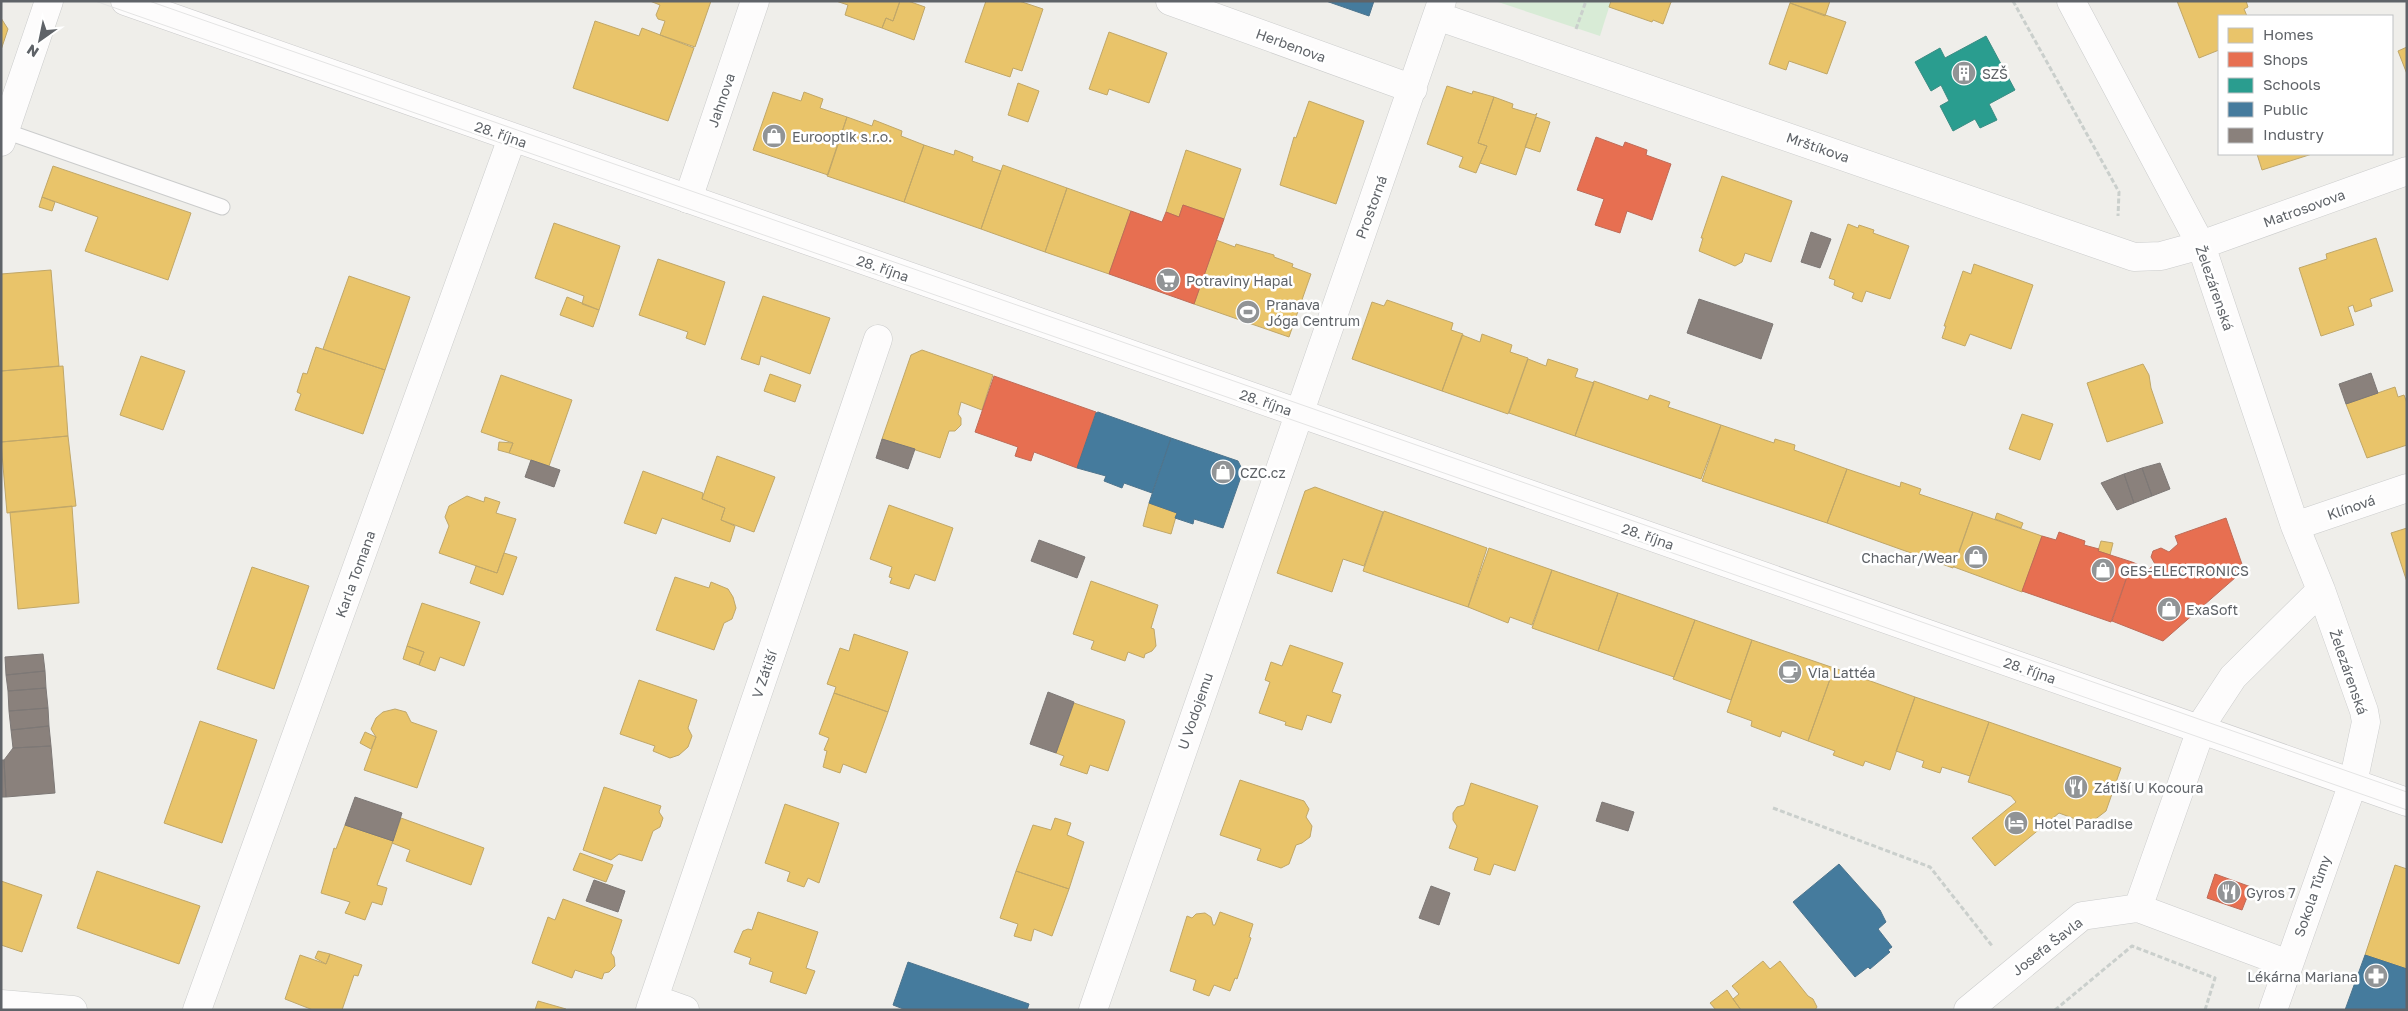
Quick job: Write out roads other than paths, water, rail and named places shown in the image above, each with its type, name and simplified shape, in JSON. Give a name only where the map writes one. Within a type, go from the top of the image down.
[{"type":"street","points":[[3,137],[50,1]]},
{"type":"street","name":"28. října","points":[[125,1],[2407,802]]},
{"type":"street","name":"Jahnova","points":[[688,199],[755,1]]},
{"type":"street","name":"Herbenova","points":[[1170,1],[1413,89]]},
{"type":"street","name":"Železárenská","points":[[2071,1],[2201,245],[2295,526],[2321,590],[2366,722],[2353,783]]},
{"type":"street","name":"Prostorná","points":[[1298,413],[1440,9]]},
{"type":"street","name":"Mrštíkova","points":[[1440,9],[2134,257],[2161,256],[2201,245]]},
{"type":"street","name":"Karla Tomana","points":[[197,1010],[512,138]]},
{"type":"street","name":"Matrosovova","points":[[2201,245],[2407,171]]},
{"type":"street","name":"V Zátiší","points":[[652,1004],[878,339]]},
{"type":"street","name":"U Vodojemu","points":[[1093,1010],[1298,413]]},
{"type":"street","name":"Klínová","points":[[2295,526],[2407,488]]},
{"type":"street","points":[[2138,908],[2201,729],[2233,677],[2321,590]]},
{"type":"street","name":"Sokola Tůmy","points":[[2272,1010],[2353,783]]},
{"type":"street","name":"Josefa Šavla","points":[[1968,1010],[2082,916],[2138,908],[2288,964]]},
{"type":"street","points":[[1,1004],[73,1010]]},
{"type":"street","points":[[652,1004],[685,1010]]},
{"type":"lane","points":[[3,137],[222,207]]},
{"type":"tram line","points":[[95,1],[2407,810]]},
{"type":"tram line","points":[[149,1],[2407,792]]},
{"type":"place","name":"SZŠ","points":[[1964,73]]},
{"type":"place","name":"Eurooptik s.r.o.","points":[[774,136]]},
{"type":"place","name":"Potraviny Hapal","points":[[1168,280]]},
{"type":"place","name":"Pranava Jóga Centrum","points":[[1248,312]]},
{"type":"place","name":"CZC.cz","points":[[1223,472]]},
{"type":"place","name":"Chachar/Wear","points":[[1976,557]]},
{"type":"place","name":"GES-ELECTRONICS","points":[[2103,570]]},
{"type":"place","name":"ExaSoft","points":[[2169,609]]},
{"type":"place","name":"Via Lattéa","points":[[1790,672]]},
{"type":"place","name":"Zátiší U Kocoura","points":[[2076,787]]},
{"type":"place","name":"Hotel Paradise","points":[[2016,823]]},
{"type":"place","name":"Gyros 7","points":[[2229,892]]},
{"type":"place","name":"Lékárna Mariana","points":[[2376,976]]}]
